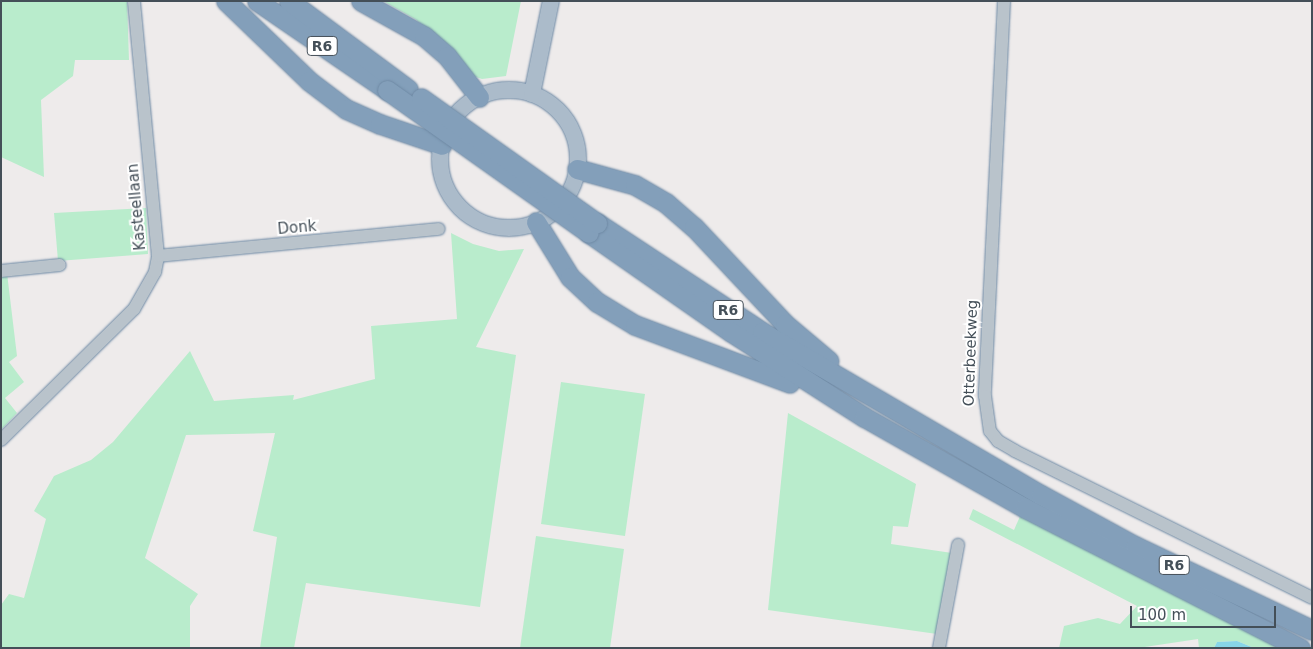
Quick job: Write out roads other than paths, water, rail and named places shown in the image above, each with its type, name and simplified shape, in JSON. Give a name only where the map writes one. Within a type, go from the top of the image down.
[{"type":"highway","points":[[226,1],[334,100],[380,124],[442,145]]},
{"type":"highway","name":"R6","points":[[257,1],[593,228],[762,332],[1135,546],[1311,633]]},
{"type":"highway","name":"R6","points":[[289,1],[731,332],[836,400],[1024,508],[1260,626],[1311,633]]},
{"type":"highway","points":[[362,1],[395,17],[431,41],[447,56],[478,97]]},
{"type":"highway","points":[[577,170],[635,185],[666,204],[694,227],[785,324],[862,391]]},
{"type":"highway","points":[[536,222],[570,277],[596,302],[635,325],[769,373],[818,396],[836,400]]},
{"type":"highway","points":[[1260,626],[1300,648]]},
{"type":"main road","points":[[525,92],[541,1]]},
{"type":"main road","points":[[525,92],[551,1]]},
{"type":"main road","points":[[498,91],[525,92],[555,107],[571,128],[577,147],[577,170],[564,200],[536,222],[502,227],[468,214],[446,185],[442,173],[442,145],[452,120],[478,97],[498,91]]},
{"type":"street","name":"Kasteellaan","points":[[1,440],[134,309],[155,272],[158,256],[134,1]]},
{"type":"street","name":"Otterbeekweg","points":[[1004,1],[985,396],[990,431],[998,441],[1015,451],[1312,598]]},
{"type":"street","name":"Donk","points":[[158,256],[439,229]]},
{"type":"street","points":[[1,271],[60,264]]},
{"type":"street","points":[[939,648],[958,545]]},
{"type":"water","points":[[1237,641],[1254,648],[1214,648],[1217,642]]}]
